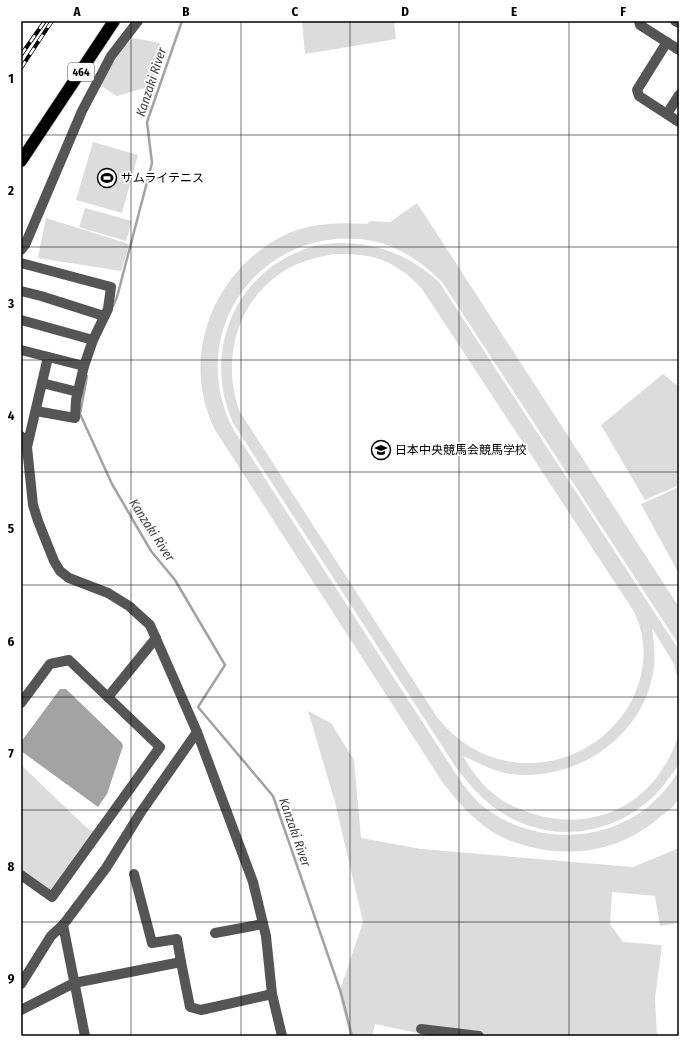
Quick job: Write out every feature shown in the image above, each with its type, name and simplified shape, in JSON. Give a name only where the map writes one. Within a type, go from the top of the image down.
[{"type":"highway","name":"464","points":[[21,160],[114,21]]},
{"type":"street","points":[[21,250],[28,239],[82,110],[111,56],[138,21]]},
{"type":"street","points":[[639,21],[640,25],[679,50]]},
{"type":"street","points":[[667,42],[637,90],[639,96],[679,122]]},
{"type":"street","points":[[667,114],[679,95]]},
{"type":"street","points":[[21,263],[111,287],[108,309],[92,340],[84,366],[76,400],[75,418],[36,411]]},
{"type":"street","points":[[21,291],[104,316]]},
{"type":"street","points":[[21,320],[92,340]]},
{"type":"street","points":[[21,350],[84,366]]},
{"type":"street","points":[[48,357],[27,447],[33,505],[38,521],[54,561],[60,570],[69,578],[108,593],[129,606],[150,625],[197,732],[253,882],[266,936],[272,994],[282,1036]]},
{"type":"street","points":[[42,383],[78,392]]},
{"type":"street","points":[[21,436],[27,447]]},
{"type":"street","points":[[108,697],[156,638]]},
{"type":"street","points":[[21,703],[50,664],[69,660],[160,748],[52,898],[21,875]]},
{"type":"street","points":[[21,984],[51,936],[63,925],[114,856],[141,812],[197,732]]},
{"type":"street","points":[[134,874],[152,942],[177,939],[190,1007],[201,1010],[272,994]]},
{"type":"street","points":[[215,933],[263,924]]},
{"type":"street","points":[[63,925],[85,1036]]},
{"type":"street","points":[[21,1010],[74,983],[181,962]]},
{"type":"street","points":[[422,1029],[479,1036]]},
{"type":"shaded area","points":[[302,21],[394,21],[396,39],[305,54]]},
{"type":"shaded area","points":[[133,38],[160,43],[163,62],[148,87],[117,96],[101,86],[113,57]]},
{"type":"shaded area","name":"サムライテニス","points":[[93,142],[138,155],[122,213],[76,200]]},
{"type":"shaded area","points":[[417,203],[679,607],[679,645],[442,282],[419,262],[402,252],[373,241],[346,239],[320,241],[295,249],[273,261],[254,278],[238,298],[226,321],[219,347],[218,358],[218,380],[222,401],[235,432],[458,777],[479,803],[498,817],[540,833],[563,835],[585,834],[607,829],[628,820],[648,807],[665,790],[679,770],[680,794],[674,806],[644,829],[611,845],[593,850],[555,851],[517,843],[505,839],[495,833],[476,819],[458,802],[443,783],[215,430],[205,403],[201,376],[202,348],[208,322],[220,297],[235,274],[255,254],[279,238],[300,229],[311,226],[345,223],[367,224],[370,221],[390,222]]},
{"type":"shaded area","points":[[85,208],[132,221],[126,241],[79,227]]},
{"type":"shaded area","points":[[46,218],[129,244],[121,271],[38,258]]},
{"type":"shaded area","points":[[338,243],[367,245],[393,252],[416,265],[439,282],[679,650],[679,684],[674,664],[652,628],[654,645],[653,673],[646,696],[635,717],[620,736],[602,751],[581,763],[559,771],[535,775],[511,774],[492,769],[463,756],[473,772],[485,786],[497,797],[507,803],[541,816],[559,819],[596,817],[629,803],[644,791],[657,777],[668,761],[676,743],[679,731],[680,758],[676,769],[654,796],[639,809],[622,818],[605,826],[586,830],[567,832],[548,831],[530,826],[507,816],[487,802],[470,785],[455,766],[233,423],[224,396],[221,369],[224,343],[231,318],[244,296],[261,276],[282,260],[308,248]],"holes":[[[348,254],[372,257],[393,265],[403,271],[422,289],[637,618],[642,634],[644,650],[641,675],[632,699],[619,720],[601,737],[581,750],[558,759],[534,763],[509,761],[477,751],[464,743],[447,728],[437,717],[240,412],[233,385],[233,351],[242,319],[250,304],[260,291],[273,279],[292,266],[322,256]]]},
{"type":"shaded area","points":[[663,374],[679,387],[679,485],[645,500],[601,425]]},
{"type":"shaded area","points":[[679,487],[679,574],[641,504]]},
{"type":"shaded area","points":[[60,689],[66,689],[122,743],[123,746],[107,794],[98,807],[21,751],[21,742]]},
{"type":"shaded area","points":[[308,711],[331,723],[354,760],[361,838],[421,849],[633,867],[679,848],[679,923],[660,926],[655,896],[612,892],[610,924],[623,942],[662,945],[655,998],[657,1036],[431,1036],[375,1024],[372,1036],[350,1036],[339,993],[363,922],[335,802]]},
{"type":"shaded area","points":[[21,765],[85,826],[94,832],[53,889],[47,890],[21,871]]},
{"type":"waterway","name":"Kanzaki River","points":[[113,306],[117,297],[152,163],[147,122],[182,21]]},
{"type":"waterway","name":"Kanzaki River","points":[[87,376],[80,414],[112,484],[151,551],[175,580],[225,665],[198,707],[273,796],[341,993],[352,1036]]},
{"type":"railway","points":[[21,55],[45,21]]},
{"type":"railway","points":[[21,68],[52,21]]},
{"type":"place","name":"サムライテニス","points":[[107,178]]},
{"type":"place","name":"日本中央競馬会競馬学校","points":[[381,450]]}]
